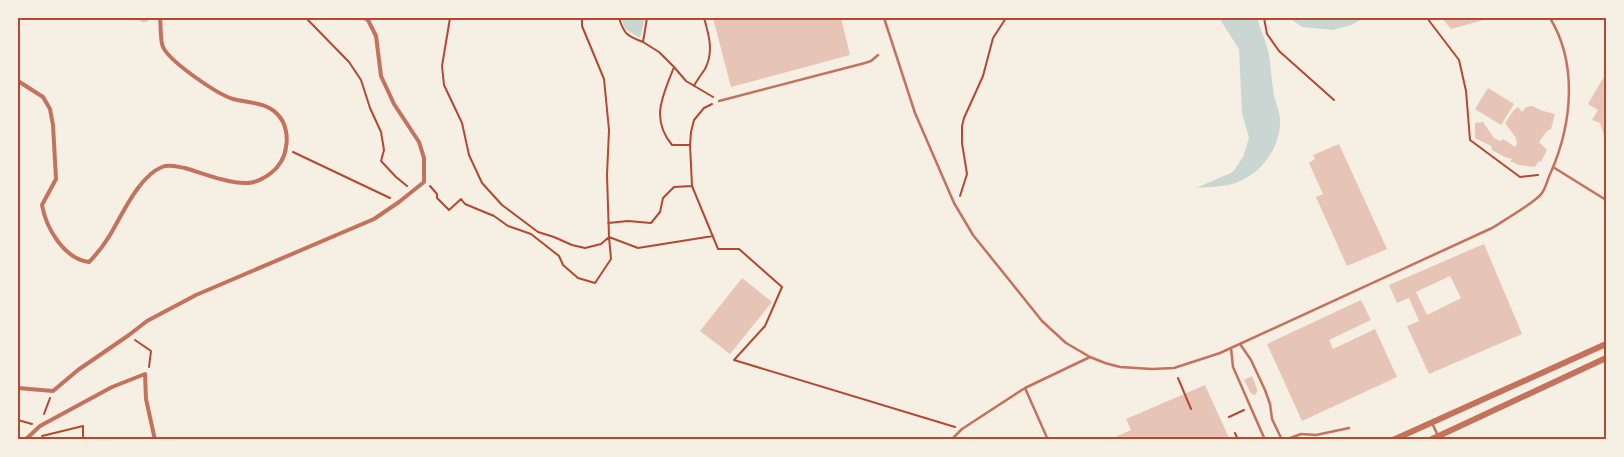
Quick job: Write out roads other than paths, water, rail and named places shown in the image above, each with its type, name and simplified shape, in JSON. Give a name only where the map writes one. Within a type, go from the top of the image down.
[{"type":"street","points":[[18,82],[43,97],[50,109],[53,125],[56,179],[42,205],[48,226],[68,253],[80,261],[89,262],[110,236],[144,181],[163,166],[179,167],[248,184],[265,178],[275,170],[282,161],[286,149],[287,137],[284,125],[278,115],[266,106],[232,99],[214,89],[194,77],[166,52],[162,46],[160,18]]},
{"type":"street","points":[[18,388],[53,391],[78,370],[147,321],[196,295],[374,219],[424,182],[424,158],[419,142],[394,104],[381,76],[376,36],[368,20],[364,18]]},
{"type":"street","points":[[1393,440],[1606,344]]},
{"type":"street","points":[[1430,440],[1439,438],[1606,358]]},
{"type":"street","points":[[25,440],[40,426],[112,387],[145,374],[146,399],[154,440]]},
{"type":"lane","points":[[884,18],[915,113],[954,203],[973,235],[1042,321],[1066,343],[1104,364],[1152,369],[1174,368],[1240,344],[1492,228],[1541,194],[1563,140],[1570,97],[1565,50],[1550,18]]},
{"type":"lane","points":[[719,100],[848,68],[871,61],[878,55]]},
{"type":"lane","points":[[1553,167],[1606,200]]},
{"type":"lane","points":[[1240,344],[1251,360],[1265,390],[1270,404],[1272,419],[1283,440],[1301,434],[1316,435],[1349,428]]},
{"type":"lane","points":[[1231,348],[1233,367],[1265,440]]},
{"type":"lane","points":[[951,440],[962,429],[1025,388],[1090,357]]},
{"type":"lane","points":[[1025,388],[1048,440]]},
{"type":"lane","points":[[1432,422],[1439,438]]}]
